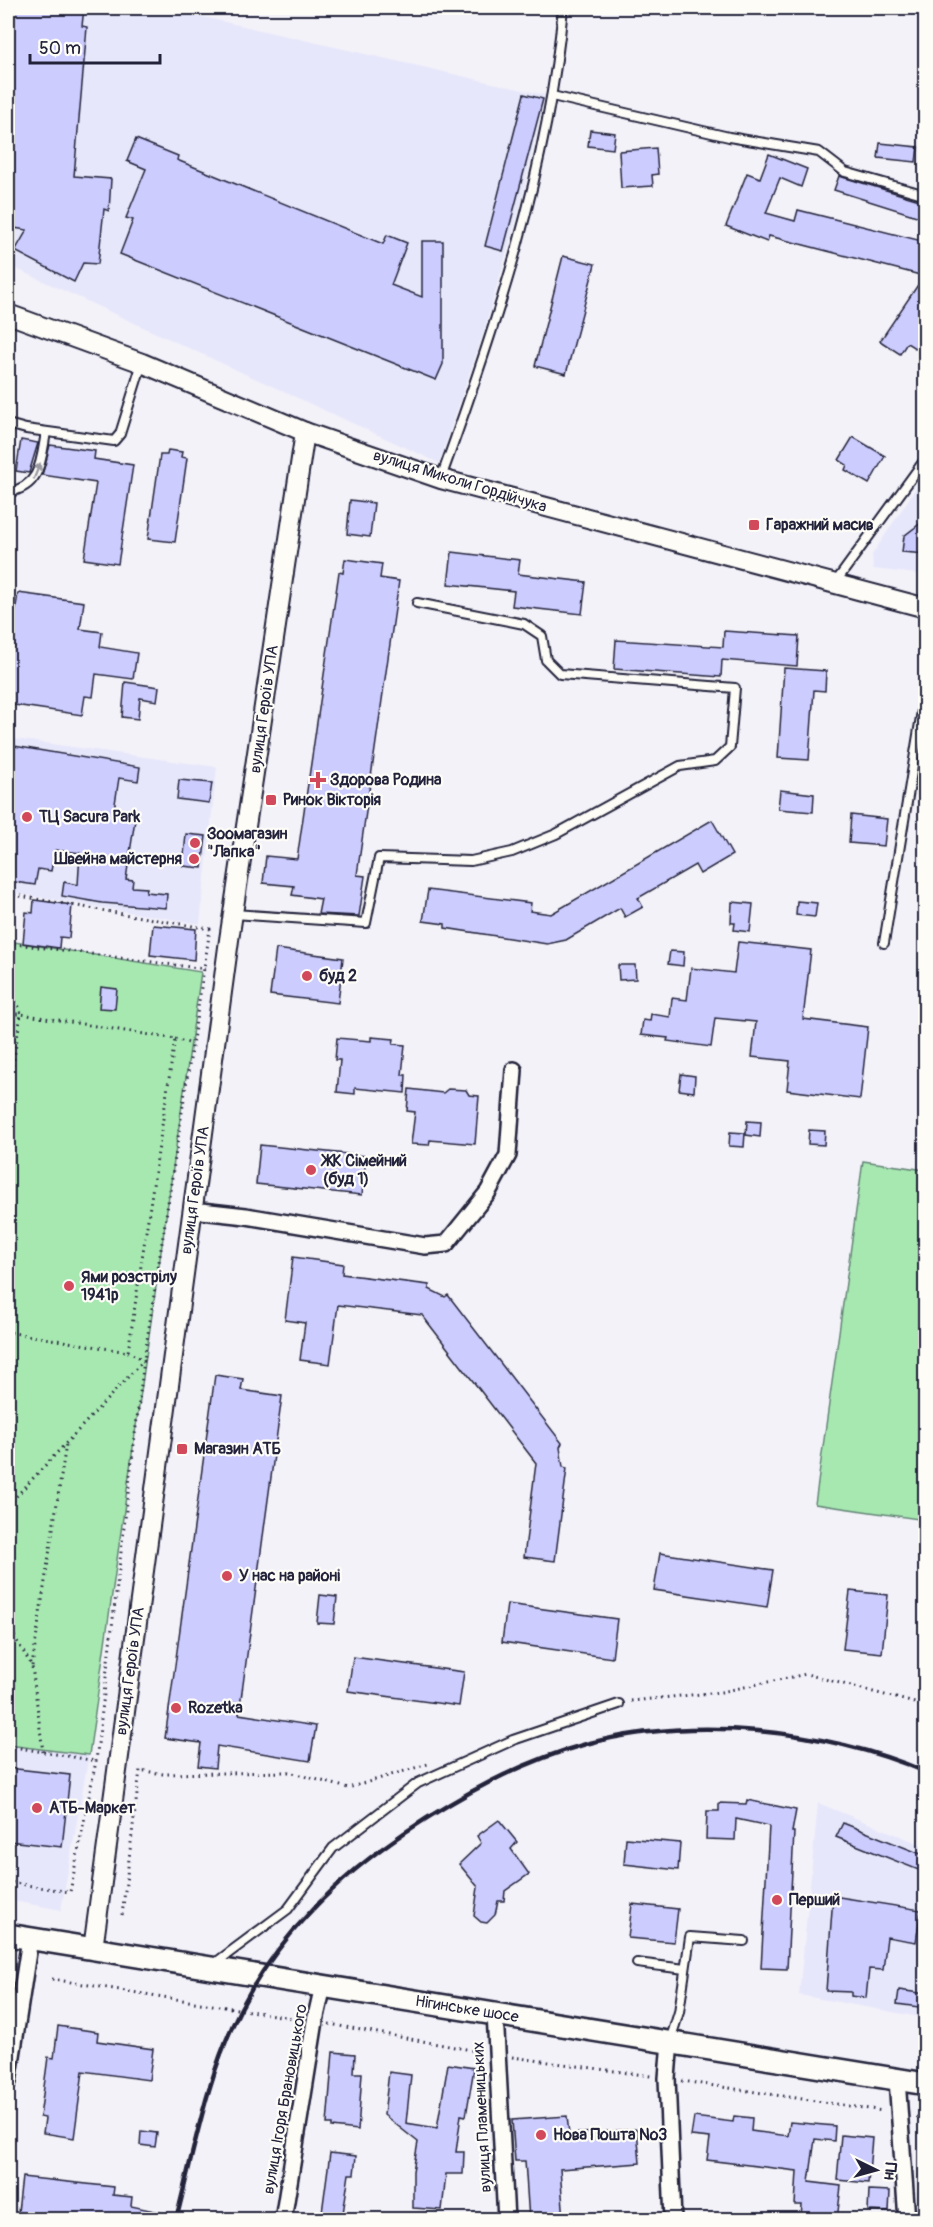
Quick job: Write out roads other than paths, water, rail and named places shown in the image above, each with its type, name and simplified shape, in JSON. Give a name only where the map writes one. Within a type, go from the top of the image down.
[{"type":"main road","name":"Нігинське шосе","points":[[8,1935],[926,2084]]},
{"type":"street","name":"вулиця Миколи Гордійчука","points":[[8,314],[142,363],[305,432],[441,479],[926,608]]},
{"type":"street","name":"вулиця Героїв УПА","points":[[93,1949],[233,914],[305,432]]},
{"type":"street","points":[[192,1210],[246,1216],[425,1246],[446,1244],[488,1192],[508,1155],[514,1070]]},
{"type":"street","points":[[8,2082],[30,1938]]},
{"type":"street","name":"вулиця Ігоря Брановицького","points":[[283,2220],[315,2021],[323,1986]]},
{"type":"street","name":"вулиця Пламеницьких","points":[[495,2013],[506,2220]]},
{"type":"street","points":[[670,2041],[667,2078],[673,2220]]},
{"type":"street","points":[[897,2079],[907,2220]]},
{"type":"lane","points":[[441,479],[491,333],[527,209],[552,96],[563,8]]},
{"type":"lane","points":[[552,96],[729,137],[819,152],[845,172],[926,195]]},
{"type":"lane","points":[[8,424],[109,441],[118,438],[142,363]]},
{"type":"lane","points":[[8,492],[25,487],[33,480],[39,470],[45,432]]},
{"type":"lane","points":[[834,585],[926,458]]},
{"type":"lane","points":[[233,914],[366,923],[379,858],[471,861],[512,852],[556,834],[680,766],[715,761],[730,747],[735,688],[560,674],[546,660],[542,636],[524,624],[417,603]]},
{"type":"lane","points":[[884,943],[926,686]]},
{"type":"lane","points":[[210,1967],[288,1909],[333,1848],[418,1783],[513,1740],[619,1704]]},
{"type":"lane","points":[[670,2041],[679,2012],[690,1937],[744,1941]]},
{"type":"lane","points":[[637,1963],[685,1969]]},
{"type":"railway","points":[[176,2220],[210,2087],[229,2035],[255,1983],[291,1934],[332,1890],[379,1851],[447,1806],[514,1770],[562,1751],[627,1735],[670,1730],[758,1731],[802,1737],[845,1745],[887,1757],[926,1772]]},
{"type":"place","name":"Гаражний масив","points":[[754,525]]},
{"type":"place","name":"Здорова Родина","points":[[318,780]]},
{"type":"place","name":"Ринок Вікторія","points":[[271,800]]},
{"type":"place","name":"ТЦ Sacura Park","points":[[27,817]]},
{"type":"place","name":"Зоомагазин \"Лапка\"","points":[[195,843]]},
{"type":"place","name":"Швейна майстерня","points":[[194,859]]},
{"type":"place","name":"буд 2","points":[[307,976]]},
{"type":"place","name":"ЖК Сімейний (буд 1)","points":[[311,1170]]},
{"type":"place","name":"Ями розстрілу 1941р","points":[[69,1286]]},
{"type":"place","name":"Магазин АТБ","points":[[182,1449]]},
{"type":"place","name":"У нас на районі","points":[[227,1576]]},
{"type":"place","name":"Rozetka","points":[[176,1708]]},
{"type":"place","name":"АТБ-Маркет","points":[[37,1808]]},
{"type":"place","name":"Перший","points":[[777,1900]]},
{"type":"place","name":"Нова Пошта №3","points":[[541,2135]]}]
